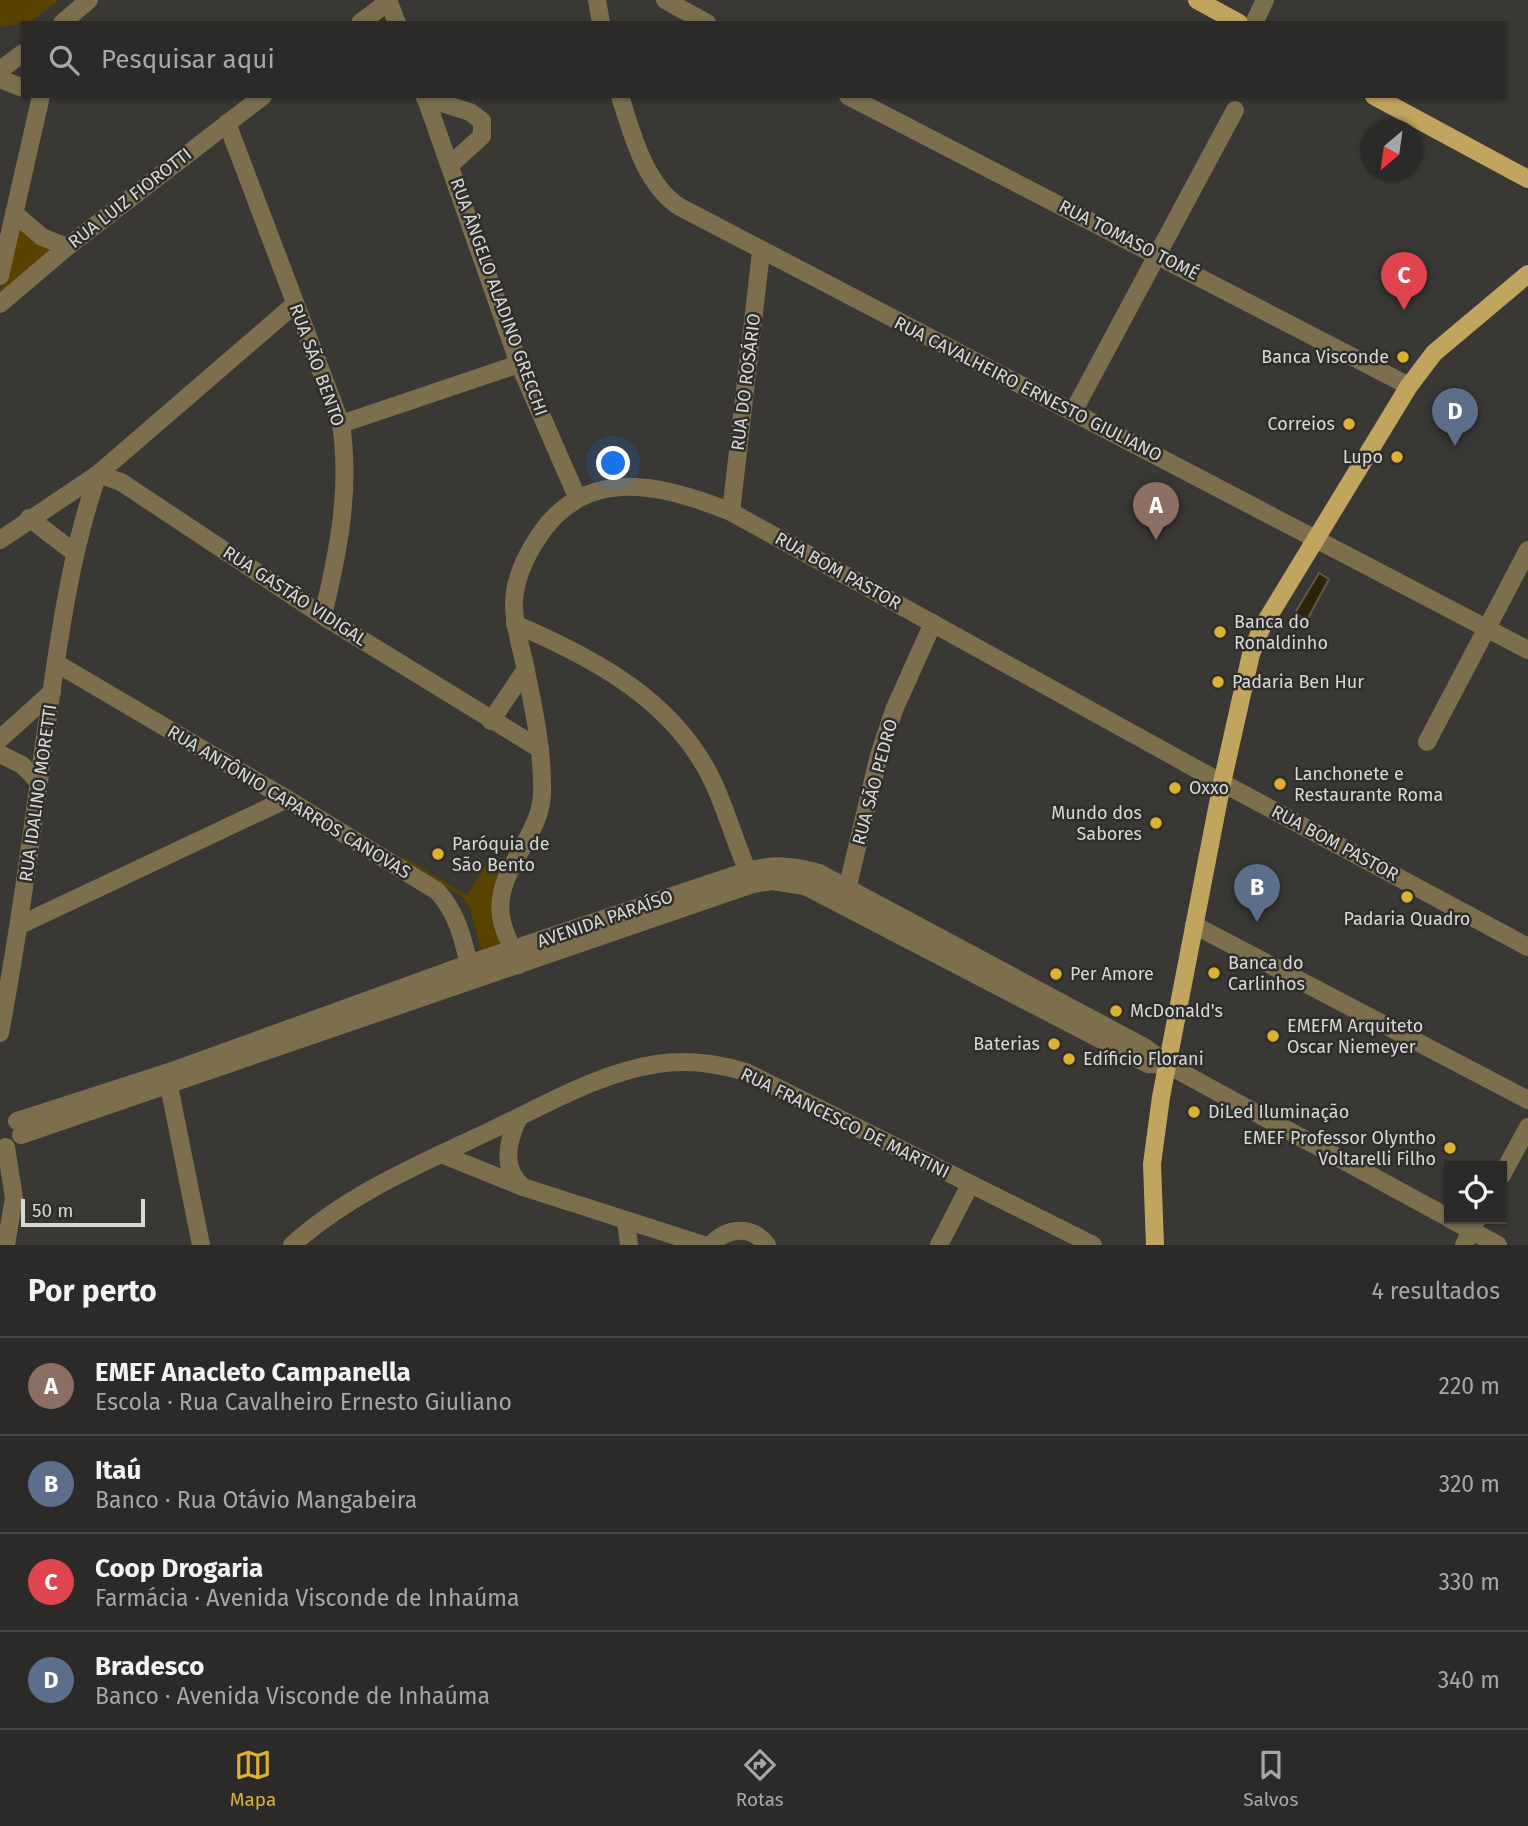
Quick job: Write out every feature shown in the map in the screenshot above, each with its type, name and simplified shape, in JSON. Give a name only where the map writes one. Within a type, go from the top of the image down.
[{"type":"main road","points":[[1197,0],[1235,21]]},
{"type":"main road","points":[[1378,98],[1528,179]]},
{"type":"main road","points":[[1155,1245],[1152,1164],[1168,1065],[1222,783],[1245,675],[1256,642],[1315,539],[1409,386],[1434,354],[1528,274]]},
{"type":"street","points":[[64,21],[89,0]]},
{"type":"street","points":[[363,21],[389,0],[396,21]]},
{"type":"street","points":[[597,0],[601,21]]},
{"type":"street","points":[[665,0],[703,21]]},
{"type":"street","points":[[1255,21],[1265,0]]},
{"type":"street","points":[[0,70],[21,54]]},
{"type":"street","points":[[0,79],[21,87]]},
{"type":"street","points":[[0,276],[38,98]]},
{"type":"street","name":"RUA LUIZ FIOROTTI","points":[[0,304],[67,247],[260,98]]},
{"type":"street","name":"RUA ÂNGELO ALADINO GRECCHI","points":[[425,98],[519,364],[577,497]]},
{"type":"street","points":[[428,98],[470,112],[481,121],[482,136],[450,165]]},
{"type":"street","name":"RUA CAVALHEIRO ERNESTO GIULIANO","points":[[621,98],[648,168],[669,200],[761,252],[1528,650]]},
{"type":"street","name":"RUA TOMASO TOMÉ","points":[[852,98],[1409,386]]},
{"type":"street","points":[[1073,412],[1235,110]]},
{"type":"street","name":"RUA SÃO BENTO","points":[[227,123],[341,424],[346,454],[343,515],[338,556],[323,616]]},
{"type":"street","points":[[14,213],[33,231],[67,247]]},
{"type":"street","name":"RUA DO ROSÁRIO","points":[[731,512],[761,252]]},
{"type":"street","points":[[0,540],[97,474],[295,304]]},
{"type":"street","points":[[341,424],[519,364]]},
{"type":"street","name":"RUA IDALINO MORETTI","points":[[0,1033],[20,925],[56,663],[75,553],[97,474]]},
{"type":"street","name":"RUA GASTÃO VIDIGAL","points":[[97,474],[121,482],[323,616],[540,749]]},
{"type":"street","name":"RUA BOM PASTOR","points":[[517,958],[503,927],[500,897],[537,817],[542,794],[540,749],[515,624],[516,586],[527,555],[551,519],[577,497],[597,491],[636,486],[665,489],[731,512],[1222,783],[1528,947]]},
{"type":"street","points":[[29,518],[75,553]]},
{"type":"street","points":[[1427,742],[1528,550]]},
{"type":"street","name":"RUA SÃO PEDRO","points":[[846,897],[879,755],[894,710],[933,623]]},
{"type":"street","points":[[515,624],[586,656],[620,676],[673,724],[697,753],[714,784],[750,877]]},
{"type":"street","name":"RUA ANTÔNIO CAPARROS CANOVAS","points":[[56,663],[437,891],[451,906],[459,924],[470,973]]},
{"type":"street","points":[[491,721],[526,669]]},
{"type":"street","points":[[0,739],[52,692]]},
{"type":"street","points":[[0,754],[22,765],[39,782]]},
{"type":"street","points":[[20,925],[287,799]]},
{"type":"street","name":"AVENIDA PARAÍSO","points":[[3,1147],[16,1144],[13,1124],[168,1079],[750,877],[790,882],[846,897],[1150,1051],[1168,1065],[1444,1215]]},
{"type":"street","points":[[1194,925],[1528,1100]]},
{"type":"street","name":"RUA FRANCESCO DE MARTINI","points":[[292,1245],[362,1193],[441,1154],[582,1086],[627,1070],[668,1063],[717,1063],[746,1072],[1093,1245]]},
{"type":"street","points":[[168,1079],[192,1187],[197,1239]]},
{"type":"street","points":[[519,1117],[510,1135],[508,1155],[514,1179],[523,1187]]},
{"type":"street","points":[[1507,1166],[1528,1127]]},
{"type":"street","points":[[3,1147],[14,1198],[6,1245]]},
{"type":"street","points":[[441,1154],[523,1187],[704,1245]]},
{"type":"street","points":[[939,1245],[970,1185]]},
{"type":"street","points":[[625,1221],[629,1245]]},
{"type":"street","points":[[711,1245],[728,1231],[740,1230],[752,1232],[767,1245]]},
{"type":"street","name":"AVENIDA PARAÍSO","points":[[1471,1231],[1498,1245]]},
{"type":"shaded area","points":[[0,0],[59,0],[31,21],[0,27]]},
{"type":"shaded area","points":[[16,226],[53,251],[0,293],[0,290]]},
{"type":"shaded area","points":[[1319,573],[1329,579],[1307,620],[1295,613]]},
{"type":"shaded area","points":[[398,858],[405,858],[467,895],[487,862],[499,869],[494,894],[500,941],[491,951],[482,953],[470,908],[461,896]]},
{"type":"place","name":"Coop Drogaria","points":[[1404,310]]},
{"type":"place","name":"Banca Visconde","points":[[1403,357]]},
{"type":"place","name":"Correios","points":[[1349,424]]},
{"type":"place","name":"Bradesco","points":[[1455,446]]},
{"type":"place","name":"Lupo","points":[[1397,457]]},
{"type":"place","name":"EMEF Anacleto Campanella","points":[[1156,540]]},
{"type":"place","name":"Banca do Ronaldinho","points":[[1220,632]]},
{"type":"place","name":"Padaria Ben Hur","points":[[1218,682]]},
{"type":"place","name":"Lanchonete e Restaurante Roma","points":[[1280,784]]},
{"type":"place","name":"Oxxo","points":[[1175,788]]},
{"type":"place","name":"Mundo dos Sabores","points":[[1156,823]]},
{"type":"place","name":"Paróquia de São Bento","points":[[438,854]]},
{"type":"place","name":"Padaria Quadro","points":[[1407,897]]},
{"type":"place","name":"Itaú","points":[[1257,922]]},
{"type":"place","name":"Banca do Carlinhos","points":[[1214,973]]},
{"type":"place","name":"Per Amore","points":[[1056,974]]},
{"type":"place","name":"McDonald's","points":[[1116,1011]]},
{"type":"place","name":"EMEFM Arquiteto Oscar Niemeyer","points":[[1273,1036]]},
{"type":"place","name":"Baterias","points":[[1054,1044]]},
{"type":"place","name":"Edíficio Florani","points":[[1069,1059]]},
{"type":"place","name":"DiLed Iluminação","points":[[1194,1112]]},
{"type":"place","name":"EMEF Professor Olyntho Voltarelli Filho","points":[[1450,1148]]}]
